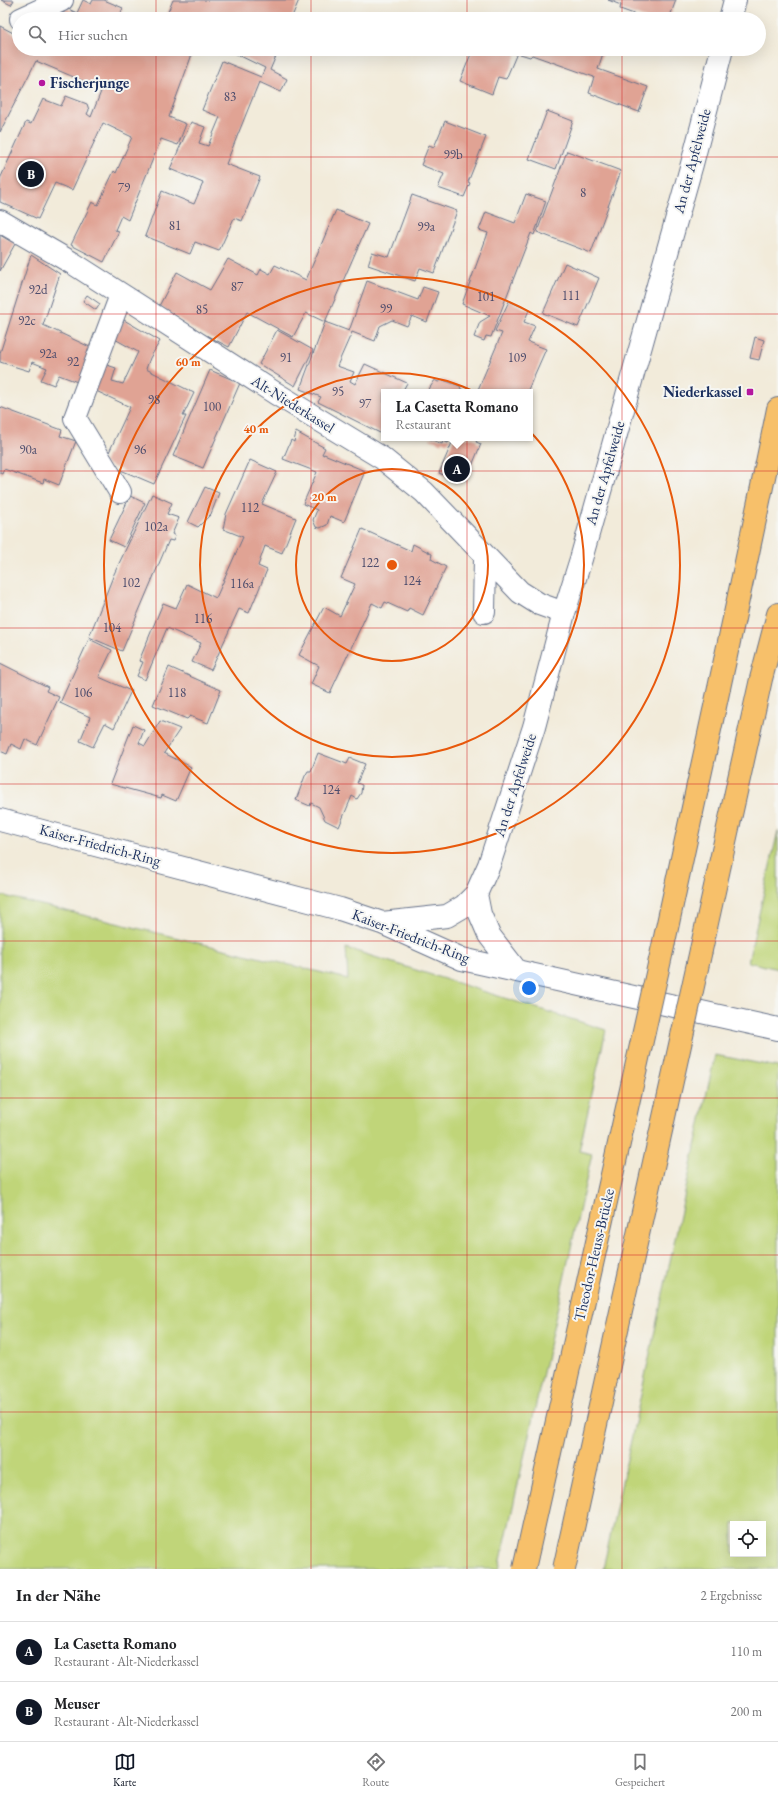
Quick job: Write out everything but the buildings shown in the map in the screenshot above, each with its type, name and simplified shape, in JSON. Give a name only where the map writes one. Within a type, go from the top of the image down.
[{"type":"main road","name":"Theodor-Heuss-Brücke","points":[[524,1569],[747,564],[778,409]]},
{"type":"main road","points":[[564,1569],[761,679],[778,614]]},
{"type":"street","points":[[37,12],[62,0]]},
{"type":"street","points":[[732,12],[735,0]]},
{"type":"street","name":"An der Apfelweide","points":[[382,923],[447,916],[464,906],[476,894],[489,865],[534,728],[564,613],[586,544],[692,164],[720,56]]},
{"type":"street","name":"Alt-Niederkassel","points":[[0,221],[74,264],[275,393],[382,458],[424,492],[520,592],[539,604],[564,613]]},
{"type":"street","points":[[120,492],[75,418],[121,295]]},
{"type":"street","points":[[484,612],[485,557]]},
{"type":"street","name":"Kaiser-Friedrich-Ring","points":[[0,820],[340,909],[382,923],[462,959],[778,1029]]},
{"type":"street","points":[[476,894],[480,914],[488,935],[516,970]]},
{"type":"green space","points":[[778,831],[778,969],[748,962]]},
{"type":"green space","points":[[0,895],[348,979],[346,948],[606,1030],[579,1151],[592,1154],[499,1569],[0,1569]]},
{"type":"green space","points":[[715,1055],[778,1067],[778,1569],[603,1569]]},
{"type":"place","name":"Fischerjunge","points":[[42,83]]},
{"type":"place","name":"Meuser","points":[[31,174]]},
{"type":"place","name":"Niederkassel","points":[[750,392]]},
{"type":"place","name":"La Casetta Romano","points":[[457,469]]}]
